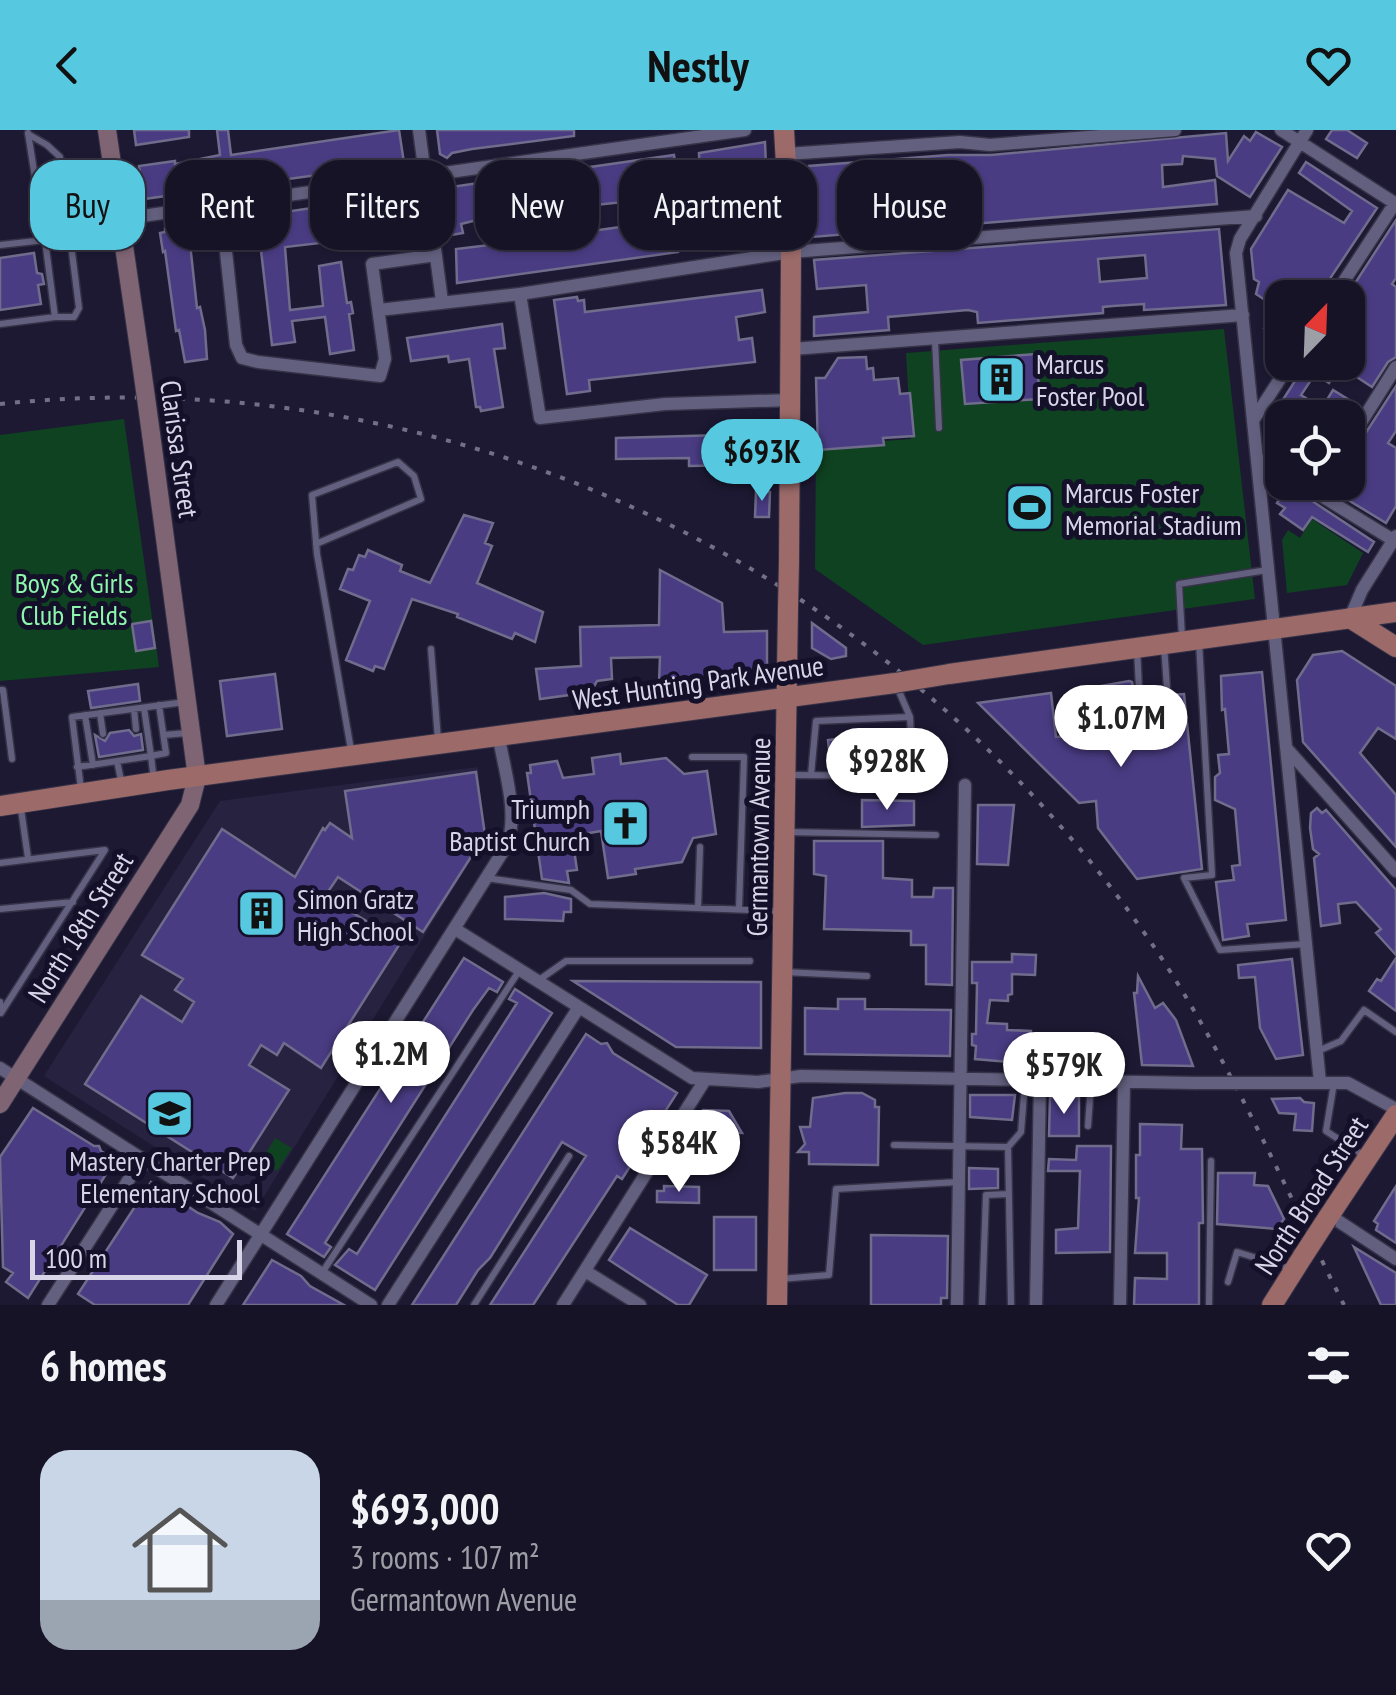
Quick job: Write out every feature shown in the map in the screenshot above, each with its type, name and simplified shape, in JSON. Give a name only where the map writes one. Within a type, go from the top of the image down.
[{"type":"main road","name":"Clarissa Street","points":[[108,130],[113,160]]},
{"type":"main road","name":"Germantown Avenue","points":[[777,1305],[792,400],[791,252],[784,130]]},
{"type":"main road","name":"Clarissa Street","points":[[126,250],[196,777]]},
{"type":"main road","name":"West Hunting Park Avenue","points":[[10,804],[1396,612]]},
{"type":"main road","points":[[1350,618],[1396,647]]},
{"type":"main road","name":"North 18th Street","points":[[0,1104],[8,1073],[190,805],[196,777]]},
{"type":"main road","name":"North Broad Street","points":[[1272,1305],[1396,1112]]},
{"type":"street","points":[[418,130],[422,160]]},
{"type":"street","points":[[455,173],[745,130]]},
{"type":"street","points":[[786,154],[963,136],[990,145],[1176,130]]},
{"type":"street","points":[[1281,130],[1303,136],[1396,203],[1346,280]]},
{"type":"street","points":[[1303,136],[1237,246],[1317,1051],[1327,1082]]},
{"type":"street","points":[[379,310],[520,294],[791,252],[1256,216]]},
{"type":"street","points":[[226,250],[236,345],[242,358],[366,377],[380,376],[385,359],[372,264],[436,255]]},
{"type":"street","points":[[435,250],[442,301]]},
{"type":"street","points":[[520,294],[540,418],[665,404],[792,400]]},
{"type":"street","points":[[792,350],[1242,315]]},
{"type":"street","points":[[1365,416],[1396,368]]},
{"type":"street","points":[[1253,420],[1279,380]]},
{"type":"street","points":[[1257,459],[1265,463]]},
{"type":"street","points":[[1338,500],[1394,538],[1389,558],[1362,590],[1350,618]]},
{"type":"street","points":[[216,1305],[511,834],[499,738]]},
{"type":"street","points":[[1287,750],[1396,871]]},
{"type":"street","points":[[957,1305],[966,785]]},
{"type":"street","points":[[455,929],[681,1072],[705,1080],[758,1082],[801,1076],[1327,1082],[1362,1088],[1396,1112]]},
{"type":"street","points":[[388,1305],[579,1008]]},
{"type":"street","points":[[8,1073],[371,1305]]},
{"type":"street","points":[[563,1305],[705,1080]]},
{"type":"street","points":[[1036,1305],[1040,1081]]},
{"type":"street","points":[[1120,1305],[1124,1082]]},
{"type":"street","points":[[48,1305],[142,1159]]},
{"type":"street","points":[[1328,1217],[1396,1259]]},
{"type":"street","points":[[585,1271],[640,1305]]},
{"type":"lane","points":[[28,132],[32,160]]},
{"type":"lane","points":[[0,324],[74,317],[79,308],[60,157],[28,132]]},
{"type":"lane","points":[[0,245],[30,242]]},
{"type":"lane","points":[[46,250],[55,317]]},
{"type":"lane","points":[[935,340],[939,428]]},
{"type":"lane","points":[[316,544],[421,499],[414,476],[398,462],[312,495],[316,544],[352,756]]},
{"type":"lane","points":[[1268,570],[1179,584],[1182,642],[1212,875],[1184,878],[1220,950],[1307,944]]},
{"type":"lane","points":[[1167,688],[1182,642]]},
{"type":"lane","points":[[1137,648],[1139,688]]},
{"type":"lane","points":[[431,649],[439,746]]},
{"type":"lane","points":[[786,775],[913,776],[910,716],[895,683]]},
{"type":"lane","points":[[0,690],[12,760]]},
{"type":"lane","points":[[82,793],[72,717],[186,702]]},
{"type":"lane","points":[[77,767],[166,753],[159,705]]},
{"type":"lane","points":[[144,708],[154,782]]},
{"type":"lane","points":[[134,709],[136,729]]},
{"type":"lane","points":[[100,713],[103,734]]},
{"type":"lane","points":[[85,715],[93,765]]},
{"type":"lane","points":[[811,775],[816,722],[910,716]]},
{"type":"lane","points":[[164,735],[191,732]]},
{"type":"lane","points":[[692,757],[744,757],[739,910]]},
{"type":"lane","points":[[118,761],[122,787]]},
{"type":"lane","points":[[10,804],[28,858]]},
{"type":"lane","points":[[785,832],[936,835]]},
{"type":"lane","points":[[698,908],[700,847]]},
{"type":"lane","points":[[0,863],[105,850],[2,1013],[0,1002]]},
{"type":"lane","points":[[486,878],[571,890],[590,904],[784,912]]},
{"type":"lane","points":[[0,910],[72,902]]},
{"type":"lane","points":[[538,981],[566,962],[750,961]]},
{"type":"lane","points":[[322,1274],[520,970]]},
{"type":"lane","points":[[783,972],[867,976]]},
{"type":"lane","points":[[1317,1051],[1341,1041],[1364,1010],[1396,1032]]},
{"type":"lane","points":[[1012,1305],[1008,1147],[1020,1132],[1025,1080]]},
{"type":"lane","points":[[1088,1126],[1091,1082]]},
{"type":"lane","points":[[1327,1082],[1326,1132],[1367,1158]]},
{"type":"lane","points":[[894,1145],[1008,1147]]},
{"type":"lane","points":[[474,1305],[569,1156]]},
{"type":"lane","points":[[1209,1305],[1210,1161]]},
{"type":"lane","points":[[778,1279],[829,1275],[836,1189],[959,1182]]},
{"type":"lane","points":[[982,1305],[986,1195],[1009,1194]]},
{"type":"lane","points":[[1228,1282],[1237,1252],[1299,1263]]},
{"type":"shaded area","points":[[478,767],[484,839],[255,1211],[44,1076],[220,801]]},
{"type":"green space","name":"Marcus Foster Memorial Stadium","points":[[1224,329],[1255,599],[923,645],[815,569],[816,446],[911,439],[906,353]]},
{"type":"green space","name":"Boys & Girls Club Fields","points":[[124,419],[159,667],[0,681],[0,435]]},
{"type":"green space","points":[[1312,519],[1363,553],[1347,585],[1287,593],[1282,540],[1288,530],[1300,538]]},
{"type":"green space","points":[[275,1138],[292,1148],[277,1171],[261,1161]]},
{"type":"building","points":[[134,130],[189,130],[189,137],[136,145]]},
{"type":"building","points":[[217,130],[228,130],[231,155],[399,130],[404,160],[310,160],[310,176],[290,179],[290,160],[195,160],[220,155]]},
{"type":"building","points":[[437,130],[574,130],[574,136],[472,149],[452,153],[447,158],[440,154]]},
{"type":"building","points":[[1332,130],[1347,130],[1367,143],[1357,158],[1326,139]]},
{"type":"building","points":[[1256,132],[1282,147],[1250,197],[1217,176],[1215,159],[1183,156],[1182,164],[1162,165],[1163,187],[1215,180],[1217,204],[982,223],[982,160],[885,160],[991,155],[1226,133],[1228,161],[1244,136],[1250,141]]},
{"type":"building","points":[[765,142],[766,160],[699,160],[699,153]]},
{"type":"building","points":[[674,155],[675,160],[639,160]]},
{"type":"building","points":[[165,162],[165,196],[145,199],[145,165]]},
{"type":"building","points":[[1306,162],[1377,208],[1330,280],[1265,280],[1265,300],[1256,294],[1259,282],[1254,279],[1251,249],[1288,190],[1344,223],[1352,211],[1299,173]]},
{"type":"building","points":[[619,163],[619,202],[599,205],[599,166]]},
{"type":"building","points":[[837,164],[837,235],[817,237],[817,165]]},
{"type":"building","points":[[475,184],[475,220],[461,224],[463,233],[455,234],[455,186]]},
{"type":"building","points":[[310,208],[310,244],[290,246],[290,211]]},
{"type":"building","points":[[1396,220],[1396,278],[1392,284],[1396,287],[1396,357],[1388,362],[1372,387],[1361,380],[1365,380],[1365,280],[1357,280]]},
{"type":"building","points":[[619,227],[619,250],[678,252],[457,283],[456,249],[599,250],[599,230]]},
{"type":"building","points":[[1219,229],[1226,305],[1144,310],[1144,304],[1113,306],[1103,307],[1103,313],[978,323],[977,312],[968,310],[888,317],[889,330],[814,336],[814,317],[868,312],[866,285],[817,289],[814,260]],"holes":[[[1145,255],[1147,278],[1100,282],[1098,259]]]},
{"type":"building","points":[[165,232],[165,250],[191,250],[207,359],[185,362],[160,233]]},
{"type":"building","points":[[261,250],[285,250],[290,310],[323,306],[319,266],[341,262],[347,303],[351,302],[353,313],[349,314],[354,350],[330,354],[325,317],[292,321],[295,342],[272,345]]},
{"type":"building","points":[[34,253],[37,273],[42,274],[44,284],[38,285],[41,304],[0,310],[0,258]]},
{"type":"building","points":[[762,290],[765,312],[736,317],[739,340],[752,338],[755,362],[589,380],[590,391],[567,394],[554,300],[577,297],[578,301],[584,300],[585,312]]},
{"type":"building","points":[[502,324],[505,348],[494,349],[503,407],[481,411],[476,407],[469,359],[449,362],[448,356],[411,361],[407,338]]},
{"type":"building","name":"Marcus Foster Pool","points":[[1036,354],[1040,399],[965,404],[961,360]]},
{"type":"building","points":[[866,357],[874,380],[898,378],[900,394],[910,393],[914,436],[883,438],[884,445],[818,450],[816,378],[825,378],[838,358]]},
{"type":"building","points":[[1296,380],[1311,380],[1301,395],[1309,400],[1283,400]]},
{"type":"building","points":[[1396,386],[1396,431],[1388,443],[1396,448],[1396,506],[1386,523],[1348,500],[1365,500],[1365,434]]},
{"type":"building","points":[[1333,390],[1349,400],[1327,400]]},
{"type":"building","points":[[757,434],[757,457],[742,457],[742,465],[689,466],[689,458],[616,459],[616,438]]},
{"type":"building","points":[[756,491],[770,492],[769,517],[755,517]]},
{"type":"building","points":[[1311,500],[1374,542],[1368,552],[1312,517],[1303,530],[1280,514],[1285,508],[1277,503]]},
{"type":"building","points":[[464,515],[493,523],[485,543],[492,546],[477,583],[543,612],[535,642],[515,633],[512,639],[457,617],[458,614],[412,599],[384,669],[375,666],[373,671],[346,660],[370,601],[340,589],[359,555],[365,557],[368,550],[402,565],[400,571],[430,583]]},
{"type":"building","points":[[660,570],[722,603],[724,632],[767,631],[767,668],[702,680],[659,682],[660,657],[611,658],[612,679],[597,681],[591,692],[540,699],[536,669],[581,666],[580,627],[659,625]]},
{"type":"building","points":[[151,621],[155,648],[136,651],[132,624]]},
{"type":"building","points":[[812,623],[846,648],[846,656],[831,659],[812,648]]},
{"type":"building","points":[[1342,651],[1396,686],[1396,739],[1378,728],[1360,753],[1396,795],[1396,847],[1303,742],[1297,680],[1313,655]]},
{"type":"building","points":[[1262,672],[1286,920],[1247,924],[1249,936],[1223,940],[1216,882],[1234,880],[1232,866],[1240,865],[1235,809],[1215,800],[1215,777],[1220,773],[1218,755],[1229,754],[1221,676]]},
{"type":"building","points":[[275,674],[282,729],[227,736],[220,681]]},
{"type":"building","points":[[1129,681],[1135,697],[1184,694],[1202,869],[1137,879],[1098,828],[1096,801],[1079,803],[978,703],[1051,693],[1056,737],[1088,735],[1084,689]]},
{"type":"building","points":[[138,684],[140,701],[91,708],[88,691]]},
{"type":"building","points":[[129,730],[134,736],[141,734],[143,750],[99,757],[95,735],[105,741],[110,733]]},
{"type":"building","points":[[885,733],[887,752],[830,759],[828,740]]},
{"type":"building","name":"Triumph Baptist Church","points":[[620,754],[621,764],[666,758],[684,774],[707,771],[716,834],[693,838],[682,862],[635,869],[636,874],[608,878],[601,831],[572,836],[577,870],[567,871],[569,883],[542,879],[527,773],[531,773],[530,765],[557,761],[563,778],[594,774],[592,758]]},
{"type":"building","name":"Simon Gratz High School","points":[[476,772],[485,835],[423,932],[338,877],[325,896],[401,942],[321,1068],[284,1043],[277,1055],[261,1045],[249,1065],[289,1090],[233,1178],[85,1084],[141,996],[182,1022],[194,1002],[175,990],[183,979],[142,955],[222,829],[295,877],[323,828],[330,823],[352,838],[345,791]]},
{"type":"building","points":[[862,800],[914,801],[914,825],[862,827]]},
{"type":"building","points":[[978,805],[1014,805],[1008,865],[977,864]]},
{"type":"building","points":[[1317,808],[1322,813],[1326,810],[1396,890],[1396,955],[1376,933],[1381,929],[1356,902],[1338,904],[1340,923],[1321,926],[1314,858],[1319,854],[1313,849],[1310,828],[1311,813]]},
{"type":"building","points":[[814,841],[883,841],[883,878],[912,880],[912,897],[933,897],[934,888],[953,888],[952,985],[926,984],[926,945],[911,945],[911,931],[824,929],[826,876],[814,874]]},
{"type":"building","points":[[544,893],[571,899],[571,912],[564,912],[563,921],[505,919],[505,897]]},
{"type":"building","points":[[1012,954],[1036,955],[1035,975],[1012,974],[1012,994],[1008,1001],[990,1000],[987,1023],[1007,1024],[1007,1030],[1031,1031],[1033,1064],[975,1059],[976,1046],[972,1045],[972,1034],[976,1034],[977,983],[972,983],[972,962],[1012,962]]},
{"type":"building","points":[[464,958],[503,982],[497,992],[489,988],[473,1010],[325,1243],[331,1247],[324,1257],[287,1234]]},
{"type":"building","points":[[1396,958],[1396,1011],[1369,991]]},
{"type":"building","points":[[1292,959],[1303,1055],[1276,1059],[1260,1028],[1255,977],[1239,978],[1238,965]]},
{"type":"building","points":[[1138,976],[1155,1008],[1163,1003],[1176,1020],[1193,1066],[1142,1065],[1134,993]]},
{"type":"building","points":[[573,981],[761,982],[761,1048],[676,1047]]},
{"type":"building","points":[[515,989],[552,1013],[375,1290],[335,1265],[349,1249],[357,1254],[517,1003],[509,999]]},
{"type":"building","points":[[838,999],[865,999],[865,1009],[951,1010],[950,1056],[805,1054],[805,1008],[838,1009]]},
{"type":"building","points":[[586,1034],[601,1044],[607,1043],[613,1053],[677,1093],[622,1179],[617,1176],[533,1305],[490,1305],[586,1156],[562,1142],[456,1305],[412,1305]]},
{"type":"building","points":[[862,1093],[879,1107],[878,1165],[809,1164],[809,1152],[798,1152],[805,1144],[800,1127],[810,1127],[813,1098]]},
{"type":"building","points":[[970,1095],[1015,1095],[1012,1120],[970,1117]]},
{"type":"building","points":[[1050,1097],[1079,1097],[1079,1136],[1049,1136]]},
{"type":"building","points":[[1300,1098],[1314,1103],[1312,1131],[1294,1130],[1296,1114],[1279,1113],[1272,1099]]},
{"type":"building","points":[[33,1108],[99,1146],[115,1160],[28,1298],[6,1282],[13,1273],[3,1267],[0,1157]]},
{"type":"building","points":[[703,1110],[729,1111],[742,1133],[689,1132]]},
{"type":"building","points":[[1140,1124],[1182,1125],[1181,1149],[1202,1149],[1199,1305],[1134,1305],[1135,1278],[1167,1279],[1167,1253],[1135,1253]]},
{"type":"building","points":[[1077,1146],[1111,1146],[1110,1252],[1056,1253],[1056,1230],[1078,1228],[1080,1171],[1048,1171],[1049,1159],[1076,1160]]},
{"type":"building","points":[[969,1168],[998,1169],[998,1188],[969,1189]]},
{"type":"building","points":[[1218,1173],[1255,1173],[1254,1185],[1268,1186],[1284,1219],[1277,1229],[1217,1224]]},
{"type":"building","points":[[151,1182],[165,1191],[171,1190],[172,1196],[220,1222],[233,1234],[188,1305],[95,1305],[78,1294]]},
{"type":"building","points":[[664,1186],[699,1187],[699,1203],[657,1202],[657,1191],[664,1191]]},
{"type":"building","points":[[1396,1186],[1396,1243],[1376,1230],[1378,1224],[1374,1221]]},
{"type":"building","points":[[714,1217],[756,1217],[756,1270],[714,1270]]},
{"type":"building","points":[[630,1228],[707,1275],[689,1305],[678,1305],[609,1260]]},
{"type":"building","points":[[871,1235],[948,1236],[947,1298],[941,1298],[941,1305],[871,1305]]},
{"type":"building","points":[[1354,1247],[1396,1273],[1396,1305],[1381,1305]]},
{"type":"building","points":[[272,1260],[301,1276],[310,1286],[344,1305],[243,1305]]},
{"type":"railway","points":[[0,404],[169,398],[335,415],[496,455],[648,515],[792,594],[925,693],[1045,809],[1150,941],[1229,1073],[1344,1305]]},
{"type":"place","name":"Marcus Foster Pool","points":[[1001,379]]},
{"type":"place","name":"Marcus Foster Memorial Stadium","points":[[1030,508]]},
{"type":"place","name":"Triumph Baptist Church","points":[[625,824]]},
{"type":"place","name":"Simon Gratz High School","points":[[262,914]]},
{"type":"place","name":"Mastery Charter Prep Elementary School","points":[[170,1113]]}]
